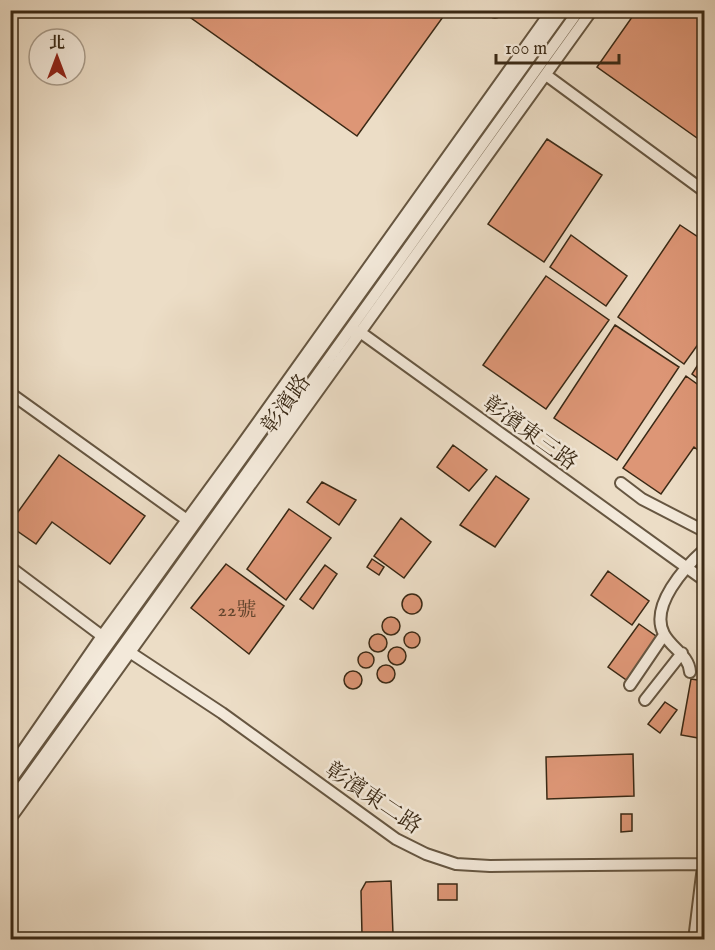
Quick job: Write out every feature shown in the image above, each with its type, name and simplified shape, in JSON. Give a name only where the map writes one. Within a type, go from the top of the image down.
[{"type":"street","name":"彰濱路","points":[[10,781],[187,520],[337,320],[552,10]]},
{"type":"street","name":"彰濱路","points":[[10,769],[564,10]]},
{"type":"street","name":"彰濱路","points":[[10,819],[579,10]]},
{"type":"street","name":"彰濱路","points":[[355,331],[592,10]]},
{"type":"street","points":[[546,75],[705,191]]},
{"type":"street","name":"彰濱東三路","points":[[337,320],[705,580]]},
{"type":"street","points":[[10,393],[187,520]]},
{"type":"street","points":[[621,483],[642,499],[705,531]]},
{"type":"street","points":[[690,672],[682,653],[664,635],[660,615],[666,598],[685,567],[705,550]]},
{"type":"street","name":"彰濱東二路","points":[[10,567],[106,638],[222,713],[396,840],[426,854],[456,864],[490,866],[704,862]]},
{"type":"street","points":[[630,685],[664,635]]},
{"type":"street","name":"彰濱路","points":[[10,803],[127,650]]},
{"type":"street","points":[[645,700],[682,653]]},
{"type":"street","points":[[694,939],[704,862]]},
{"type":"building","points":[[186,10],[448,10],[357,136],[184,13]]},
{"type":"building","points":[[637,10],[704,11],[704,127],[697,138],[597,67]]},
{"type":"building","points":[[547,139],[602,175],[544,262],[488,224]]},
{"type":"building","points":[[680,225],[704,241],[704,336],[684,364],[618,317]]},
{"type":"building","points":[[571,235],[627,276],[606,306],[550,267]]},
{"type":"building","points":[[546,276],[609,320],[546,409],[483,365]]},
{"type":"building","points":[[615,325],[679,367],[617,460],[554,418]]},
{"type":"building","points":[[704,355],[704,383],[692,374]]},
{"type":"building","points":[[686,376],[704,389],[704,455],[694,447],[661,494],[623,468]]},
{"type":"building","points":[[453,445],[487,470],[469,491],[437,467]]},
{"type":"building","points":[[59,455],[145,516],[110,564],[52,522],[36,544],[10,526]]},
{"type":"building","points":[[496,476],[529,499],[495,547],[460,525]]},
{"type":"building","points":[[322,482],[356,500],[339,525],[307,502]]},
{"type":"building","points":[[289,509],[331,538],[286,600],[247,569]]},
{"type":"building","points":[[401,518],[431,542],[404,578],[374,556]]},
{"type":"building","points":[[372,559],[384,567],[379,575],[367,567]]},
{"type":"building","points":[[226,564],[284,606],[249,654],[191,608]]},
{"type":"building","points":[[325,565],[337,574],[313,609],[300,599]]},
{"type":"building","points":[[608,571],[649,601],[632,625],[591,595]]},
{"type":"building","points":[[412,594],[419,597],[422,604],[419,611],[412,614],[405,611],[402,604],[405,597]]},
{"type":"building","points":[[391,617],[397,620],[400,626],[397,632],[391,635],[385,632],[382,626],[385,620]]},
{"type":"building","points":[[639,624],[663,641],[632,684],[608,667]]},
{"type":"building","points":[[412,632],[418,634],[420,640],[418,646],[412,648],[406,646],[404,640],[406,634]]},
{"type":"building","points":[[374,634],[382,634],[387,639],[385,650],[374,652],[369,647],[369,639]]},
{"type":"building","points":[[397,647],[403,650],[406,656],[403,662],[397,665],[391,662],[388,656],[391,650]]},
{"type":"building","points":[[363,652],[369,652],[374,660],[372,666],[363,668],[358,663],[358,657]]},
{"type":"building","points":[[386,665],[392,668],[395,674],[392,680],[386,683],[380,680],[377,674],[380,668]]},
{"type":"building","points":[[353,671],[359,674],[362,680],[359,686],[353,689],[347,686],[344,680],[347,674]]},
{"type":"building","points":[[691,679],[704,681],[704,739],[681,735]]},
{"type":"building","points":[[665,702],[677,710],[660,733],[648,724]]},
{"type":"building","points":[[633,754],[634,796],[547,799],[546,757]]},
{"type":"building","points":[[621,814],[632,814],[632,831],[621,832]]},
{"type":"building","points":[[391,881],[393,934],[362,935],[361,891],[366,882]]},
{"type":"building","points":[[438,884],[457,884],[457,900],[438,900]]}]
